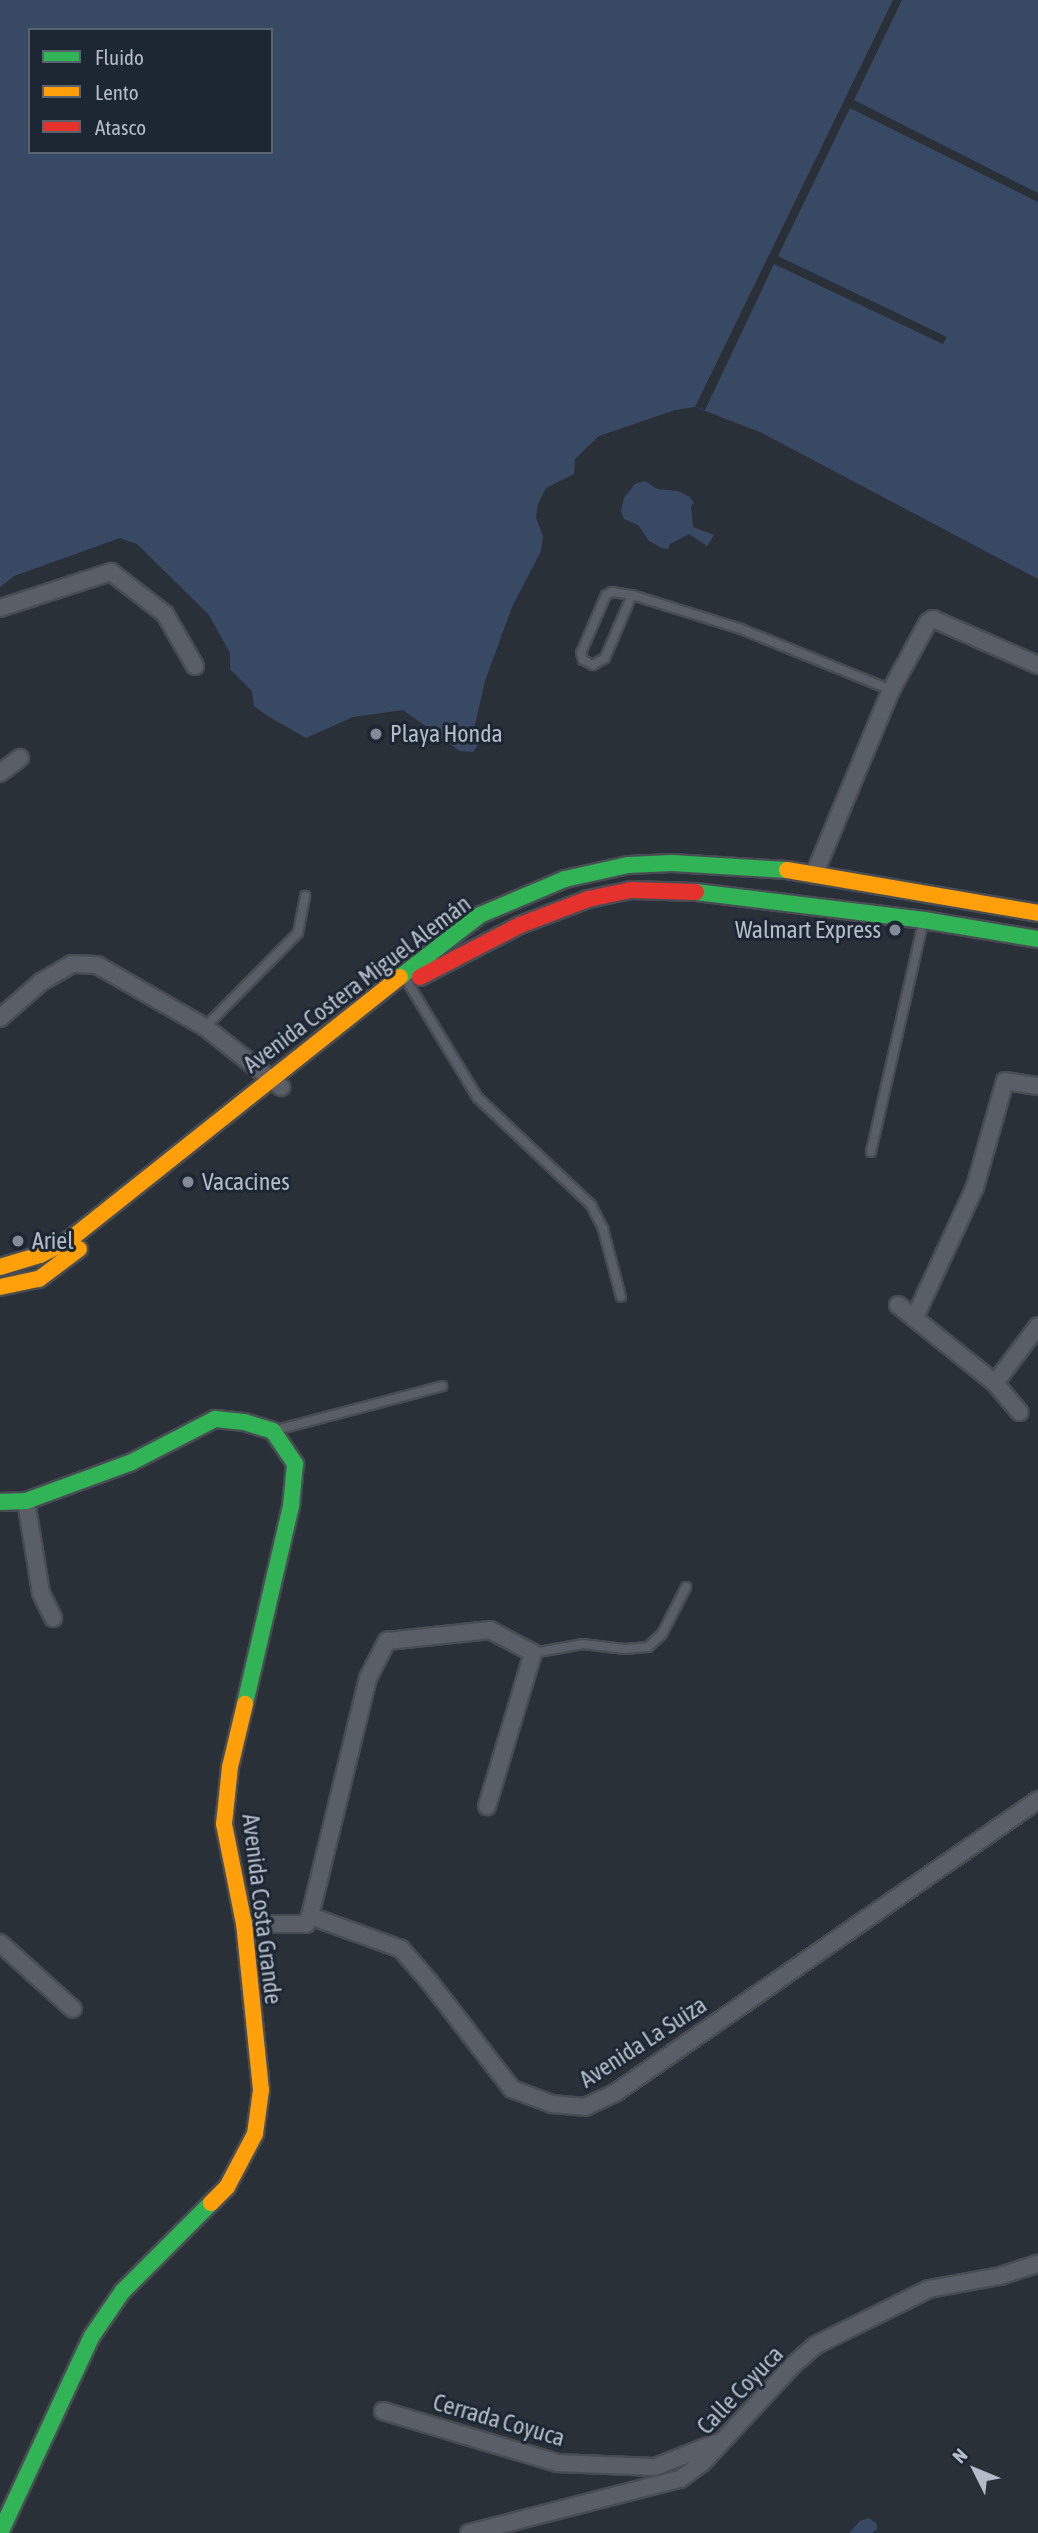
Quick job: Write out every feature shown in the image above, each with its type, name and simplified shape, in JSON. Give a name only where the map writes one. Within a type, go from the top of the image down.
[{"type":"main road","name":"Avenida Costera Miguel Alemán","points":[[0,1287],[39,1279],[480,915],[565,879],[628,865],[672,863],[767,867],[1038,913]]},
{"type":"main road","name":"Avenida Costera Miguel Alemán","points":[[0,1267],[40,1255],[68,1241],[408,983],[520,925],[588,899],[631,890],[709,892],[924,920],[1038,939]]},
{"type":"main road","points":[[0,1502],[26,1502],[130,1462],[215,1419],[244,1422],[273,1431]]},
{"type":"main road","name":"Avenida Costa Grande","points":[[0,2533],[92,2336],[121,2292],[228,2187],[255,2134],[261,2090],[244,1924],[223,1824],[230,1767],[291,1506],[295,1464],[273,1431]]},
{"type":"street","points":[[0,608],[111,572],[165,614],[195,666]]},
{"type":"street","points":[[814,875],[891,690],[928,622],[933,619],[1038,665]]},
{"type":"street","points":[[0,773],[20,758]]},
{"type":"street","points":[[0,1018],[41,982],[72,964],[97,965],[205,1027],[276,1082]]},
{"type":"street","points":[[915,1317],[975,1187],[1005,1081],[1038,1086]]},
{"type":"street","points":[[898,1305],[995,1383],[1019,1412]]},
{"type":"street","points":[[995,1383],[1038,1326]]},
{"type":"street","points":[[26,1502],[41,1593],[53,1618]]},
{"type":"street","points":[[244,1924],[306,1924],[368,1678],[387,1641],[490,1630],[533,1653],[487,1806]]},
{"type":"street","name":"Avenida La Suiza","points":[[310,1916],[401,1949],[512,2089],[552,2104],[585,2107],[615,2093],[1038,1800]]},
{"type":"street","points":[[0,1943],[73,2009]]},
{"type":"street","name":"Calle Coyuca","points":[[469,2533],[680,2479],[702,2463],[793,2365],[817,2345],[929,2289],[1000,2276],[1038,2263]]},
{"type":"street","name":"Cerrada Coyuca","points":[[383,2411],[557,2463],[655,2467],[724,2439]]},
{"type":"lane","points":[[632,595],[605,658],[593,665],[583,660],[581,653],[606,595],[612,592],[632,595],[741,629],[891,690]]},
{"type":"lane","points":[[205,1027],[298,933],[305,896]]},
{"type":"lane","points":[[871,1152],[924,920]]},
{"type":"lane","points":[[408,983],[478,1098],[591,1205],[603,1229],[621,1297]]},
{"type":"lane","points":[[273,1431],[442,1386]]},
{"type":"lane","points":[[533,1653],[583,1644],[625,1649],[648,1647],[662,1634],[686,1587]]},
{"type":"water","points":[[0,0],[1038,0],[1038,579],[762,433],[695,407],[675,410],[599,436],[575,459],[574,474],[546,488],[538,504],[536,518],[543,536],[541,551],[512,607],[485,681],[474,729],[480,742],[473,752],[460,751],[403,710],[353,717],[306,738],[266,715],[254,706],[252,691],[230,669],[230,653],[209,615],[137,544],[120,538],[14,576],[0,587]]},
{"type":"water","points":[[645,481],[657,489],[678,491],[690,497],[694,503],[691,506],[693,527],[714,535],[707,546],[689,534],[670,544],[668,549],[662,548],[649,541],[638,525],[624,519],[621,511],[624,498],[635,484]]},
{"type":"water","points":[[869,2518],[877,2524],[877,2529],[872,2533],[849,2533],[860,2521]]},
{"type":"pier","points":[[893,0],[902,0],[854,100],[1038,193],[1038,202],[850,108],[778,256],[947,337],[943,344],[774,264],[705,410],[695,407]]},
{"type":"traffic: fast","points":[[400,977],[480,915],[565,879],[628,865],[672,863],[787,870]]},
{"type":"traffic: fast","points":[[696,892],[924,920],[1038,939]]},
{"type":"traffic: fast","points":[[0,1502],[26,1501],[130,1463],[215,1419],[244,1422],[273,1431],[295,1464],[291,1506],[245,1704]]},
{"type":"traffic: fast","points":[[0,2533],[92,2336],[122,2292],[211,2203]]},
{"type":"traffic: slow","points":[[787,870],[1038,913]]},
{"type":"traffic: slow","points":[[0,1267],[40,1255],[68,1241],[400,977]]},
{"type":"traffic: slow","points":[[0,1287],[39,1279],[79,1249]]},
{"type":"traffic: slow","points":[[211,2203],[227,2187],[255,2134],[261,2090],[244,1924],[224,1824],[230,1767],[245,1704]]},
{"type":"traffic: jam","points":[[420,977],[520,925],[588,899],[631,890],[696,892]]},
{"type":"place","name":"Playa Honda","points":[[376,734]]},
{"type":"place","name":"Walmart Express","points":[[895,930]]},
{"type":"place","name":"Vacacines","points":[[188,1182]]},
{"type":"place","name":"Ariel","points":[[18,1241]]}]
